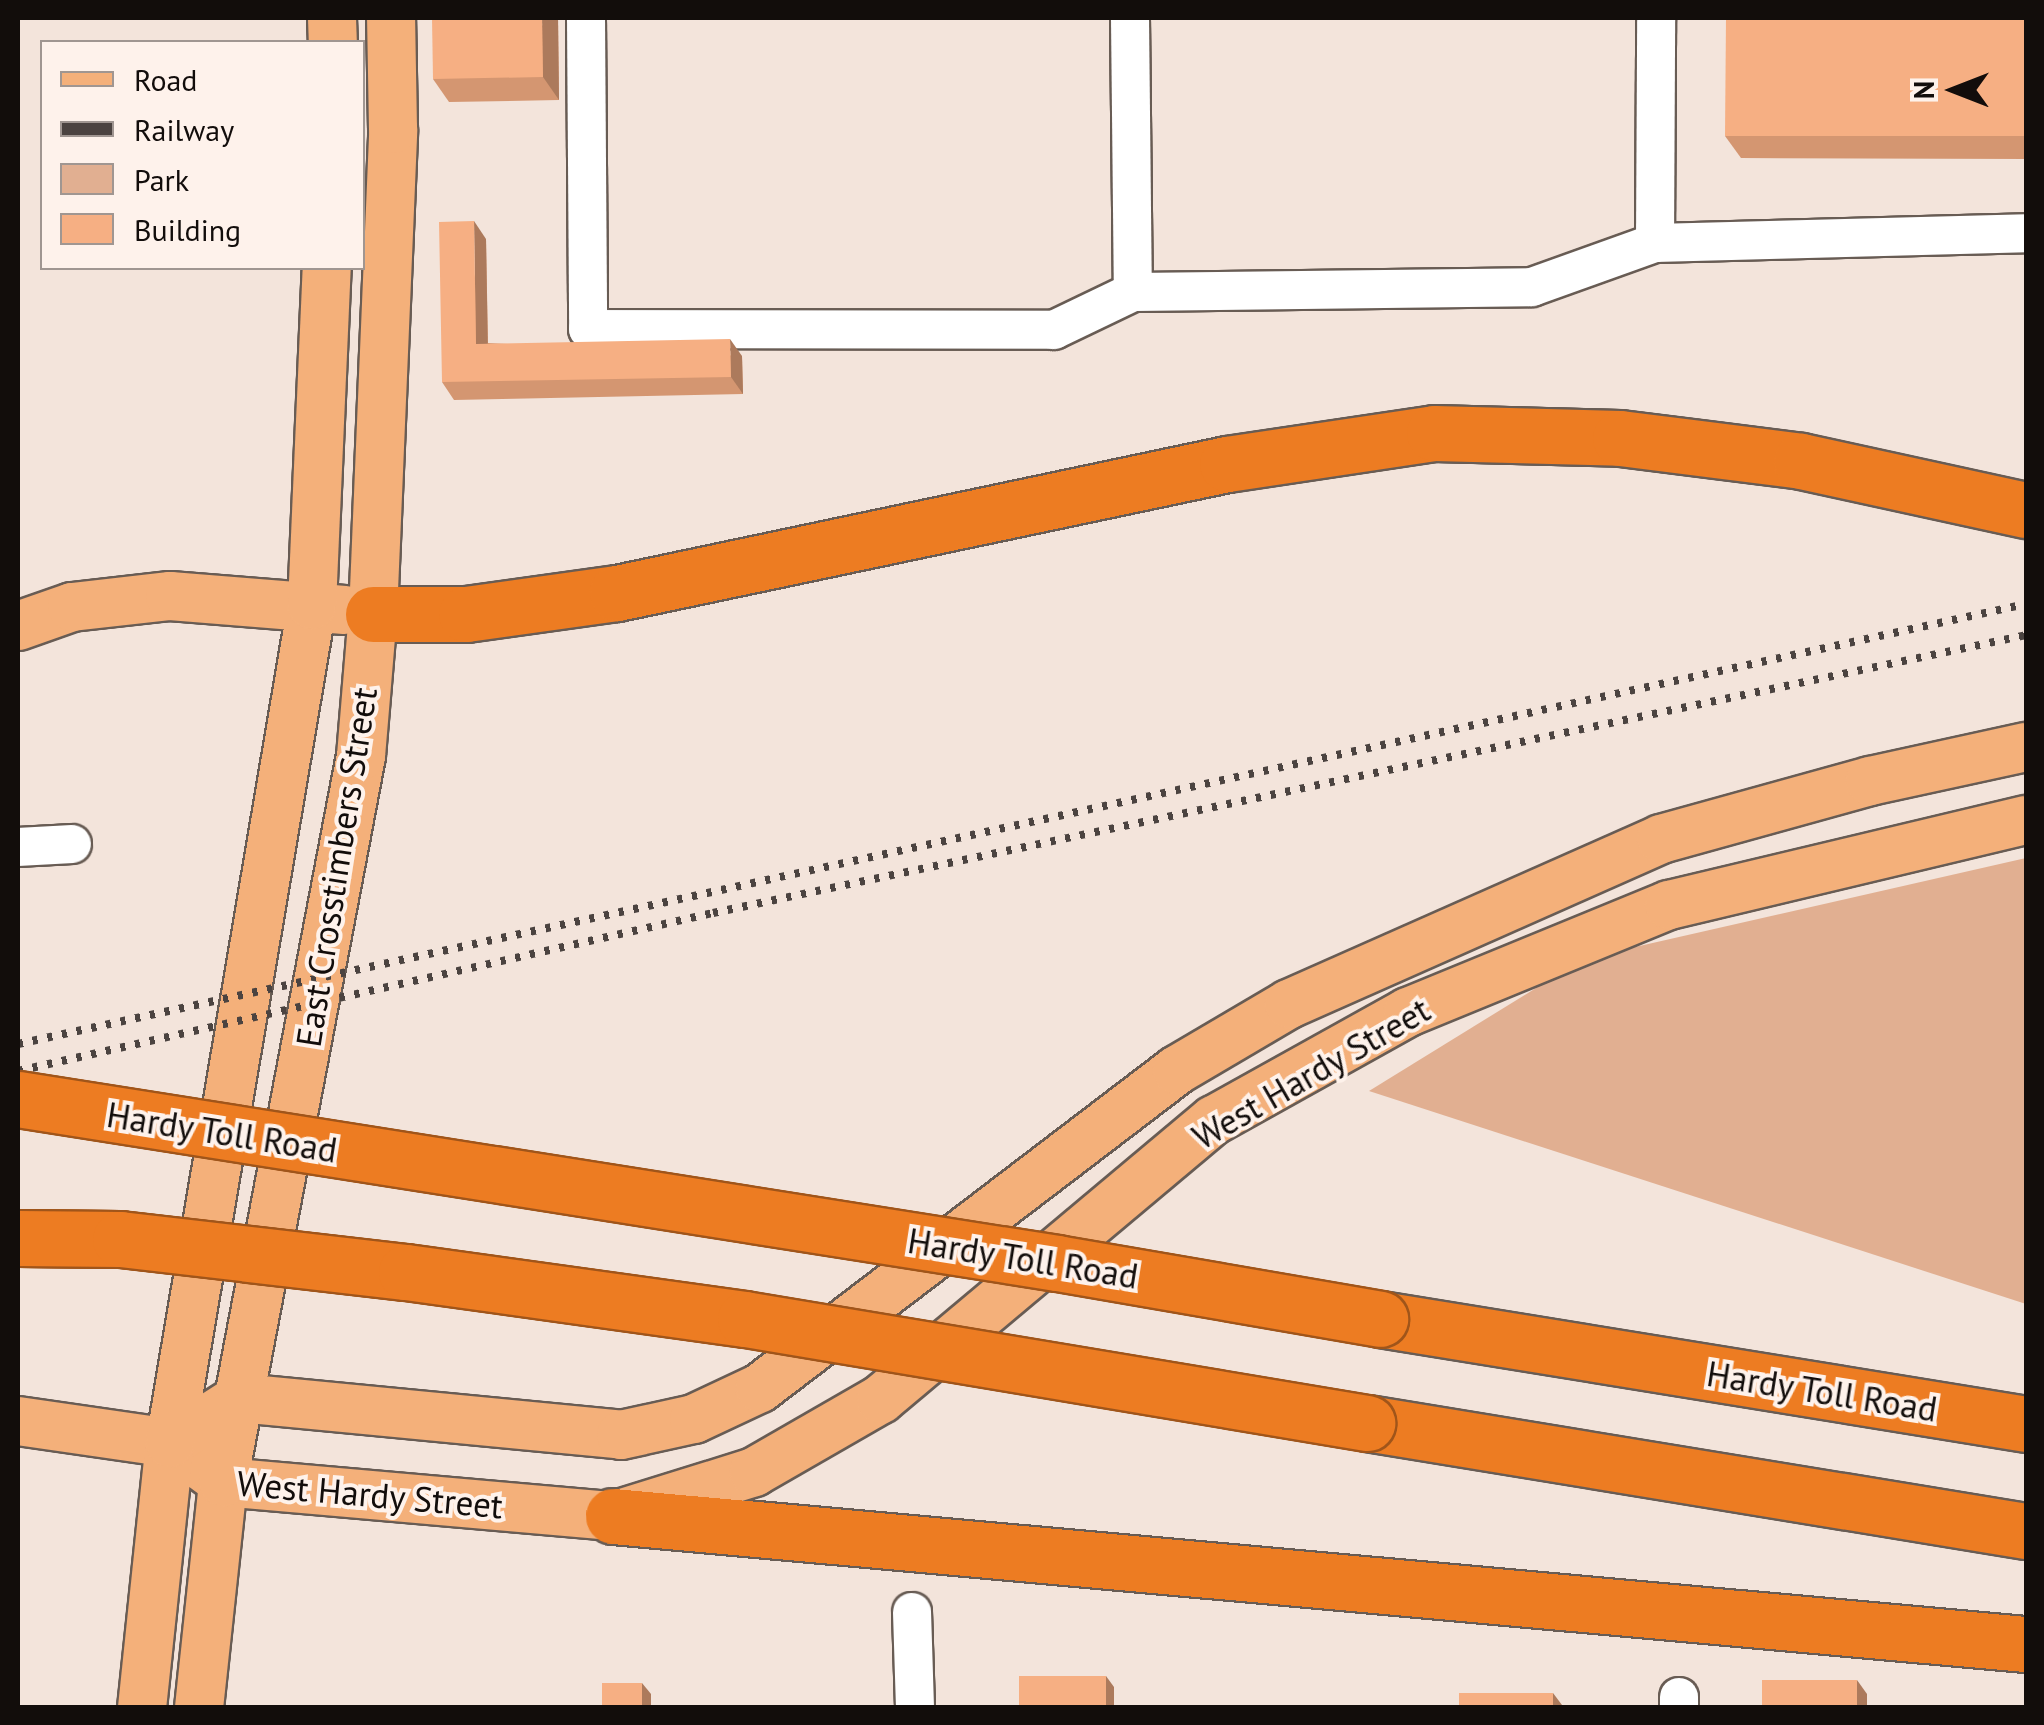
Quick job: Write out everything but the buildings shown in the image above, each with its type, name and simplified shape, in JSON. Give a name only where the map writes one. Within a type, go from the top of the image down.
[{"type":"highway","points":[[373,614],[466,614],[618,593],[1227,464],[1434,433],[1620,438],[1801,461],[2026,510]]},
{"type":"highway","name":"Hardy Toll Road","points":[[18,1099],[1057,1262],[1380,1320],[2026,1424]]},
{"type":"highway","points":[[18,1238],[120,1239],[425,1274],[746,1320],[2026,1531]]},
{"type":"highway","points":[[612,1516],[2026,1644]]},
{"type":"main road","name":"East Crosstimbers Street","points":[[199,1708],[223,1482],[361,756],[373,614],[378,127],[391,18]]},
{"type":"main road","name":"East Crosstimbers Street","points":[[142,1708],[170,1443],[312,605],[327,270]]},
{"type":"main road","points":[[18,626],[72,607],[170,596],[312,605],[373,614]]},
{"type":"main road","name":"West Hardy Street","points":[[2026,746],[1870,781],[1661,840],[1288,1004],[1177,1070],[760,1388],[694,1419],[620,1435],[240,1398],[170,1443],[223,1482],[612,1516],[754,1472],[881,1399],[1214,1120],[1408,1012],[1669,905],[2026,820]]},
{"type":"main road","points":[[18,1421],[170,1443]]},
{"type":"street","points":[[586,18],[588,329],[1054,330],[1133,292],[1532,287],[1654,243],[2026,233]]},
{"type":"street","points":[[1130,18],[1133,292]]},
{"type":"street","points":[[1654,243],[1656,18]]},
{"type":"street","points":[[18,848],[72,844]]},
{"type":"street","points":[[912,1612],[916,1708]]},
{"type":"green space","points":[[2026,858],[2026,1304],[1369,1091],[1549,980],[1635,947]]},
{"type":"railway","points":[[18,1044],[2026,604]]},
{"type":"railway","points":[[18,1071],[713,913],[2026,635]]}]
